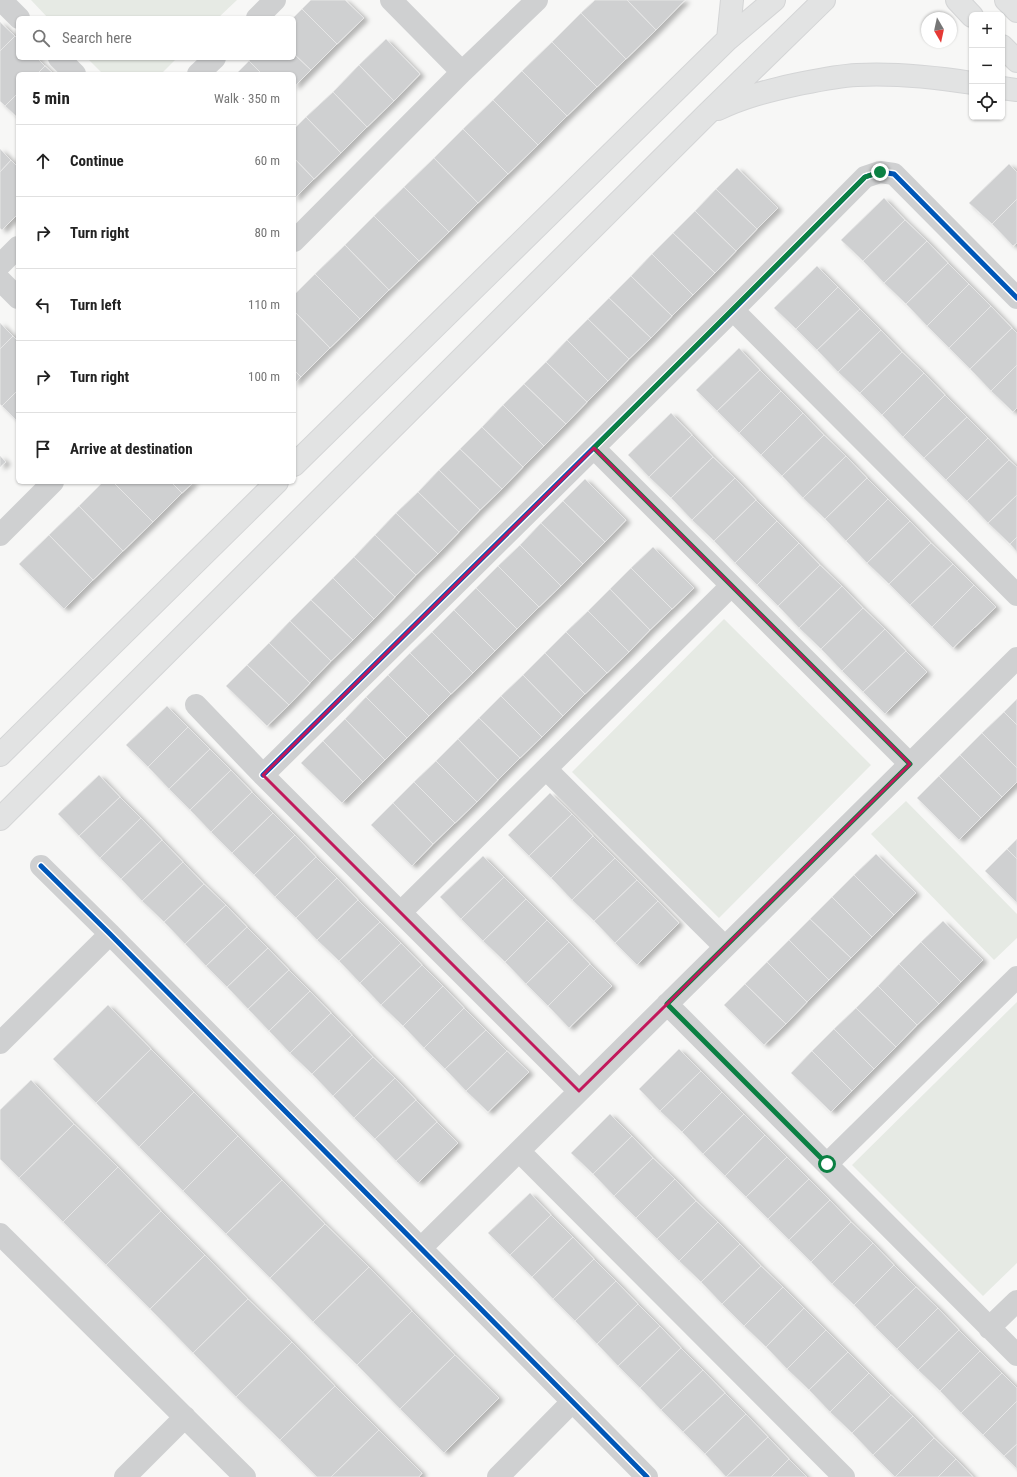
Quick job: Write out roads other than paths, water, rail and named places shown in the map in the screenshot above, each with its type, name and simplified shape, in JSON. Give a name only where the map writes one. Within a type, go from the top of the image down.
[{"type":"main road","points":[[728,39],[732,0]]},
{"type":"main road","points":[[296,463],[728,39],[774,0]]},
{"type":"main road","points":[[0,819],[706,115],[824,0]]},
{"type":"main road","points":[[957,0],[969,13]]},
{"type":"main road","points":[[1006,0],[1017,11]]},
{"type":"main road","points":[[1004,48],[1017,61]]},
{"type":"main road","points":[[706,115],[738,100],[773,90],[856,75],[917,77],[969,83]]},
{"type":"main road","points":[[1005,88],[1017,90]]},
{"type":"main road","points":[[0,755],[275,484]]},
{"type":"street","points":[[1,0],[17,16]]},
{"type":"street","points":[[258,16],[275,0]]},
{"type":"street","points":[[391,0],[462,72]]},
{"type":"street","points":[[296,239],[462,72],[537,0]]},
{"type":"street","points":[[61,60],[73,72]]},
{"type":"street","points":[[200,72],[213,60]]},
{"type":"street","points":[[263,775],[733,310],[865,177],[880,172],[894,174],[1017,298]]},
{"type":"street","points":[[0,265],[16,250]]},
{"type":"street","points":[[0,280],[16,296]]},
{"type":"street","points":[[733,310],[1017,595]]},
{"type":"street","points":[[594,448],[910,764]]},
{"type":"street","points":[[0,535],[51,484]]},
{"type":"street","points":[[401,912],[731,586]]},
{"type":"street","points":[[421,1248],[1017,658]]},
{"type":"street","points":[[196,704],[263,775],[579,1091]]},
{"type":"street","points":[[546,769],[725,948]]},
{"type":"street","points":[[41,866],[647,1477]]},
{"type":"street","points":[[0,1043],[110,934]]},
{"type":"street","points":[[827,1164],[1017,977]]},
{"type":"street","points":[[667,1004],[1017,1355]]},
{"type":"street","points":[[519,1151],[844,1477]]},
{"type":"street","points":[[0,1234],[245,1477]]},
{"type":"street","points":[[990,1328],[1017,1301]]},
{"type":"street","points":[[498,1477],[572,1402]]},
{"type":"street","points":[[126,1477],[185,1416]]}]
